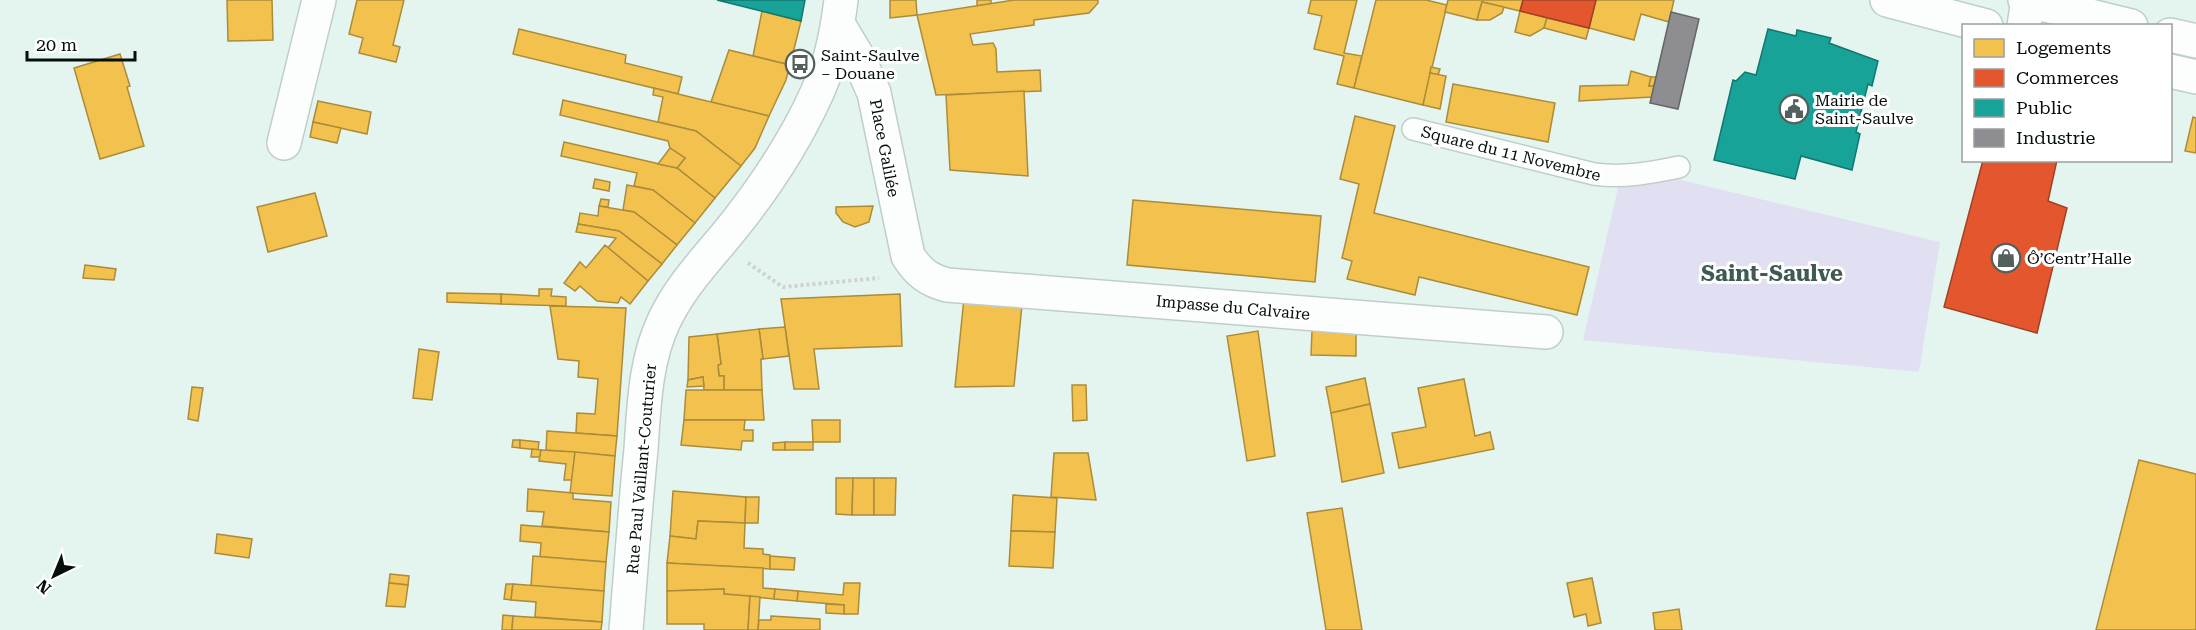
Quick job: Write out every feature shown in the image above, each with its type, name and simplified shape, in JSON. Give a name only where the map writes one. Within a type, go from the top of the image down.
[{"type":"street","points":[[284,143],[320,0]]},
{"type":"street","points":[[1887,0],[1978,24]]},
{"type":"street","points":[[2026,7],[2120,24]]},
{"type":"street","name":"Rue Paul Vaillant-Couturier","points":[[626,630],[645,399],[651,358],[672,305],[768,179],[807,113],[826,70],[839,12]]},
{"type":"street","name":"Place Galilée","points":[[839,12],[874,93],[904,244],[914,266],[922,274]]},
{"type":"street","points":[[2172,35],[2196,41]]},
{"type":"street","points":[[2172,71],[2196,77]]},
{"type":"street","name":"Impasse du Calvaire","points":[[922,274],[934,282],[947,285],[1546,332]]},
{"type":"lane","name":"Square du 11 Novembre","points":[[1413,129],[1614,177],[1633,176],[1679,167]]},
{"type":"path","points":[[719,244],[783,287],[922,274]]},
{"type":"shaded area","points":[[1623,166],[1940,242],[1919,372],[1583,340]]},
{"type":"building: Logements","points":[[227,0],[272,0],[273,40],[228,41]]},
{"type":"building: Logements","points":[[357,0],[404,0],[393,45],[400,47],[396,62],[359,53],[363,38],[349,34]]},
{"type":"building: Logements","points":[[890,0],[916,0],[917,15],[890,18]]},
{"type":"building: Logements","points":[[977,0],[991,0],[991,4],[977,6]]},
{"type":"building: Logements","points":[[1014,0],[1098,0],[1098,3],[1089,13],[1034,20],[1034,25],[970,34],[973,45],[993,43],[996,49],[997,72],[1040,70],[1041,91],[936,95],[917,15]]},
{"type":"building: Logements","points":[[1311,0],[1357,0],[1344,53],[1362,56],[1354,88],[1337,84],[1344,56],[1314,49],[1322,16],[1308,13]]},
{"type":"building: Logements","points":[[1376,0],[1426,0],[1447,5],[1423,105],[1354,88]]},
{"type":"building: Logements","points":[[1448,0],[1523,0],[1520,11],[1482,2],[1477,20],[1445,12]]},
{"type":"building: Logements","points":[[1596,0],[1674,0],[1669,22],[1641,14],[1634,40],[1589,28]]},
{"type":"building: Logements","points":[[1482,2],[1504,7],[1502,13],[1490,20],[1477,20]]},
{"type":"building: Logements","points":[[762,11],[801,21],[790,65],[753,56]]},
{"type":"building: Logements","points":[[1520,11],[1547,18],[1544,28],[1530,36],[1515,32]]},
{"type":"building: Logements","points":[[1547,18],[1589,28],[1586,39],[1544,28]]},
{"type":"building: Logements","points":[[519,29],[626,55],[625,63],[682,77],[678,94],[513,54]]},
{"type":"building: Logements","points":[[729,50],[790,65],[786,80],[769,116],[711,102]]},
{"type":"building: Logements","points":[[120,54],[144,146],[100,159],[74,68]]},
{"type":"building: Logements","points":[[1431,67],[1440,69],[1438,75],[1430,73]]},
{"type":"building: Logements","points":[[1631,71],[1651,77],[1649,86],[1654,86],[1652,97],[1579,101],[1580,86],[1628,85]]},
{"type":"building: Logements","points":[[1430,73],[1446,76],[1440,109],[1423,105]]},
{"type":"building: Logements","points":[[1651,77],[1656,77],[1654,86],[1649,86]]},
{"type":"building: Logements","points":[[1453,84],[1555,103],[1548,142],[1446,122]]},
{"type":"building: Logements","points":[[654,88],[769,116],[755,148],[741,166],[696,131],[658,122],[663,97],[653,95]]},
{"type":"building: Logements","points":[[1024,91],[1028,176],[950,170],[946,95]]},
{"type":"building: Logements","points":[[563,100],[696,131],[741,166],[715,198],[677,168],[685,158],[670,148],[668,141],[560,115]]},
{"type":"building: Logements","points":[[318,101],[371,112],[367,134],[313,122]]},
{"type":"building: Logements","points":[[1355,116],[1395,126],[1374,213],[1589,267],[1577,315],[1419,277],[1415,295],[1347,279],[1352,261],[1342,258],[1359,184],[1340,179]]},
{"type":"building: Logements","points":[[2193,117],[2196,118],[2196,153],[2185,151]]},
{"type":"building: Logements","points":[[313,122],[341,128],[337,143],[310,137]]},
{"type":"building: Logements","points":[[564,142],[677,168],[715,198],[695,223],[653,190],[634,186],[637,173],[561,156]]},
{"type":"building: Logements","points":[[670,148],[685,158],[677,168],[658,164]]},
{"type":"building: Logements","points":[[595,179],[610,182],[609,191],[593,188]]},
{"type":"building: Logements","points":[[627,185],[653,190],[695,223],[677,245],[634,212],[623,210]]},
{"type":"building: Logements","points":[[315,193],[327,236],[268,252],[257,207]]},
{"type":"building: Logements","points":[[601,199],[609,200],[608,207],[599,206]]},
{"type":"building: Logements","points":[[1133,200],[1321,216],[1315,282],[1127,265]]},
{"type":"building: Logements","points":[[599,206],[634,212],[677,245],[662,264],[619,231],[578,224],[580,213],[598,216]]},
{"type":"building: Logements","points":[[873,206],[869,222],[855,227],[843,222],[836,213],[836,207]]},
{"type":"building: Logements","points":[[578,224],[619,231],[662,264],[648,281],[608,248],[616,238],[576,232]]},
{"type":"building: Logements","points":[[605,245],[648,281],[630,304],[621,297],[618,303],[597,301],[580,286],[575,291],[564,283],[580,262],[586,268]]},
{"type":"building: Logements","points":[[85,265],[116,269],[114,280],[83,278]]},
{"type":"building: Logements","points":[[539,289],[552,289],[551,296],[566,297],[566,306],[501,304],[501,294],[539,296]]},
{"type":"building: Logements","points":[[447,293],[501,294],[501,304],[447,302]]},
{"type":"building: Logements","points":[[900,294],[902,346],[814,349],[819,389],[794,389],[781,299]]},
{"type":"building: Logements","points":[[964,298],[1022,305],[1014,386],[955,387]]},
{"type":"building: Logements","points":[[550,306],[626,308],[617,436],[576,433],[577,413],[595,414],[598,379],[578,377],[579,361],[558,359]]},
{"type":"building: Logements","points":[[785,327],[789,356],[763,359],[759,329]]},
{"type":"building: Logements","points":[[759,329],[763,359],[761,359],[762,390],[724,390],[724,376],[719,376],[718,365],[721,364],[717,334]]},
{"type":"building: Logements","points":[[1258,331],[1275,456],[1247,461],[1227,336]]},
{"type":"building: Logements","points":[[1312,331],[1356,332],[1356,356],[1311,355]]},
{"type":"building: Logements","points":[[717,334],[721,364],[718,365],[719,376],[724,376],[724,390],[704,390],[703,377],[688,380],[689,337]]},
{"type":"building: Logements","points":[[419,349],[439,352],[432,400],[413,398]]},
{"type":"building: Logements","points":[[703,377],[704,386],[687,387],[688,380]]},
{"type":"building: Logements","points":[[1365,378],[1370,404],[1331,413],[1326,387]]},
{"type":"building: Logements","points":[[1464,379],[1475,436],[1490,432],[1494,449],[1399,468],[1392,433],[1426,427],[1418,388]]},
{"type":"building: Logements","points":[[1072,385],[1086,385],[1087,420],[1073,421]]},
{"type":"building: Logements","points":[[192,387],[203,388],[198,421],[188,419]]},
{"type":"building: Logements","points":[[686,390],[762,390],[764,420],[684,420]]},
{"type":"building: Logements","points":[[1370,404],[1384,473],[1342,482],[1331,413]]},
{"type":"building: Logements","points":[[684,420],[745,420],[744,430],[753,430],[753,441],[742,441],[741,450],[681,445]]},
{"type":"building: Logements","points":[[812,420],[840,420],[840,442],[813,442]]},
{"type":"building: Logements","points":[[547,431],[617,436],[615,456],[546,450]]},
{"type":"building: Logements","points":[[513,440],[520,440],[520,448],[512,447]]},
{"type":"building: Logements","points":[[520,440],[539,442],[538,450],[520,448]]},
{"type":"building: Logements","points":[[785,442],[785,450],[773,450],[773,443]]},
{"type":"building: Logements","points":[[785,442],[813,442],[813,450],[785,450]]},
{"type":"building: Logements","points":[[532,449],[541,450],[540,457],[531,457]]},
{"type":"building: Logements","points":[[541,450],[575,452],[572,480],[564,480],[566,464],[539,461]]},
{"type":"building: Logements","points":[[575,452],[615,456],[612,496],[570,493]]},
{"type":"building: Logements","points":[[1054,453],[1088,453],[1096,500],[1051,497]]},
{"type":"building: Logements","points":[[2139,460],[2196,474],[2196,630],[2096,630]]},
{"type":"building: Logements","points":[[836,478],[853,478],[852,515],[836,514]]},
{"type":"building: Logements","points":[[853,478],[874,478],[874,515],[852,515]]},
{"type":"building: Logements","points":[[874,478],[896,478],[895,515],[874,515]]},
{"type":"building: Logements","points":[[528,489],[573,493],[573,499],[611,502],[609,532],[542,526],[544,512],[527,511]]},
{"type":"building: Logements","points":[[673,491],[746,497],[745,523],[698,521],[696,539],[670,536]]},
{"type":"building: Logements","points":[[1013,495],[1057,498],[1055,532],[1011,531]]},
{"type":"building: Logements","points":[[746,497],[759,497],[758,523],[745,523]]},
{"type":"building: Logements","points":[[1342,508],[1362,630],[1326,630],[1307,513]]},
{"type":"building: Logements","points":[[698,521],[745,523],[744,548],[763,549],[763,554],[770,555],[770,569],[667,563],[670,536],[696,539]]},
{"type":"building: Logements","points":[[521,525],[609,532],[606,562],[540,557],[541,543],[520,541]]},
{"type":"building: Logements","points":[[1011,531],[1055,532],[1053,568],[1009,566]]},
{"type":"building: Logements","points":[[217,534],[252,539],[249,558],[215,553]]},
{"type":"building: Logements","points":[[533,556],[606,562],[604,591],[531,586]]},
{"type":"building: Logements","points":[[770,556],[795,558],[794,570],[770,569]]},
{"type":"building: Logements","points":[[667,563],[763,568],[763,588],[775,589],[774,599],[724,594],[724,589],[667,591]]},
{"type":"building: Logements","points":[[390,574],[409,576],[408,585],[389,583]]},
{"type":"building: Logements","points":[[1592,578],[1601,623],[1588,626],[1586,614],[1574,617],[1567,583]]},
{"type":"building: Logements","points":[[389,583],[408,585],[405,607],[386,606]]},
{"type":"building: Logements","points":[[844,583],[860,583],[858,614],[844,614],[844,605],[797,601],[798,591],[843,595]]},
{"type":"building: Logements","points":[[506,584],[513,584],[511,600],[504,599]]},
{"type":"building: Logements","points":[[513,584],[604,591],[602,622],[535,617],[536,602],[511,600]]},
{"type":"building: Logements","points":[[724,589],[724,594],[750,596],[748,630],[704,630],[704,624],[667,624],[667,591]]},
{"type":"building: Logements","points":[[775,589],[798,591],[797,601],[774,599]]},
{"type":"building: Logements","points":[[750,596],[760,597],[758,630],[748,630]]},
{"type":"building: Logements","points":[[826,604],[844,605],[844,614],[826,613]]},
{"type":"building: Logements","points":[[1679,609],[1682,630],[1655,630],[1653,613]]},
{"type":"building: Logements","points":[[503,615],[513,616],[512,630],[502,630]]},
{"type":"building: Logements","points":[[513,616],[602,622],[601,630],[512,630]]},
{"type":"building: Logements","points":[[771,616],[820,619],[820,630],[758,630],[759,620],[771,620]]},
{"type":"building: Commerces","points":[[1523,0],[1596,0],[1589,28],[1520,11]]},
{"type":"building: Commerces","name":"Ô’Centr’Halle","points":[[1982,162],[2057,162],[2048,201],[2067,208],[2037,333],[1944,307]]},
{"type":"building: Public","points":[[717,0],[805,0],[801,21]]},
{"type":"building: Public","name":"Mairie de Saint-Saulve","points":[[1768,29],[1796,36],[1797,30],[1831,38],[1829,43],[1878,61],[1872,86],[1868,84],[1856,132],[1860,134],[1852,170],[1801,156],[1795,179],[1714,160],[1733,80],[1736,81],[1745,72],[1756,75]]},
{"type":"building: Industrie","points":[[1671,12],[1699,19],[1678,109],[1650,103]]},
{"type":"place","name":"Saint-Saulve – Douane","points":[[800,64]]},
{"type":"place","name":"Mairie de Saint-Saulve","points":[[1794,109]]},
{"type":"place","name":"Ô’Centr’Halle","points":[[2006,258]]},
{"type":"district","name":"Saint-Saulve","points":[[1772,273]]}]
